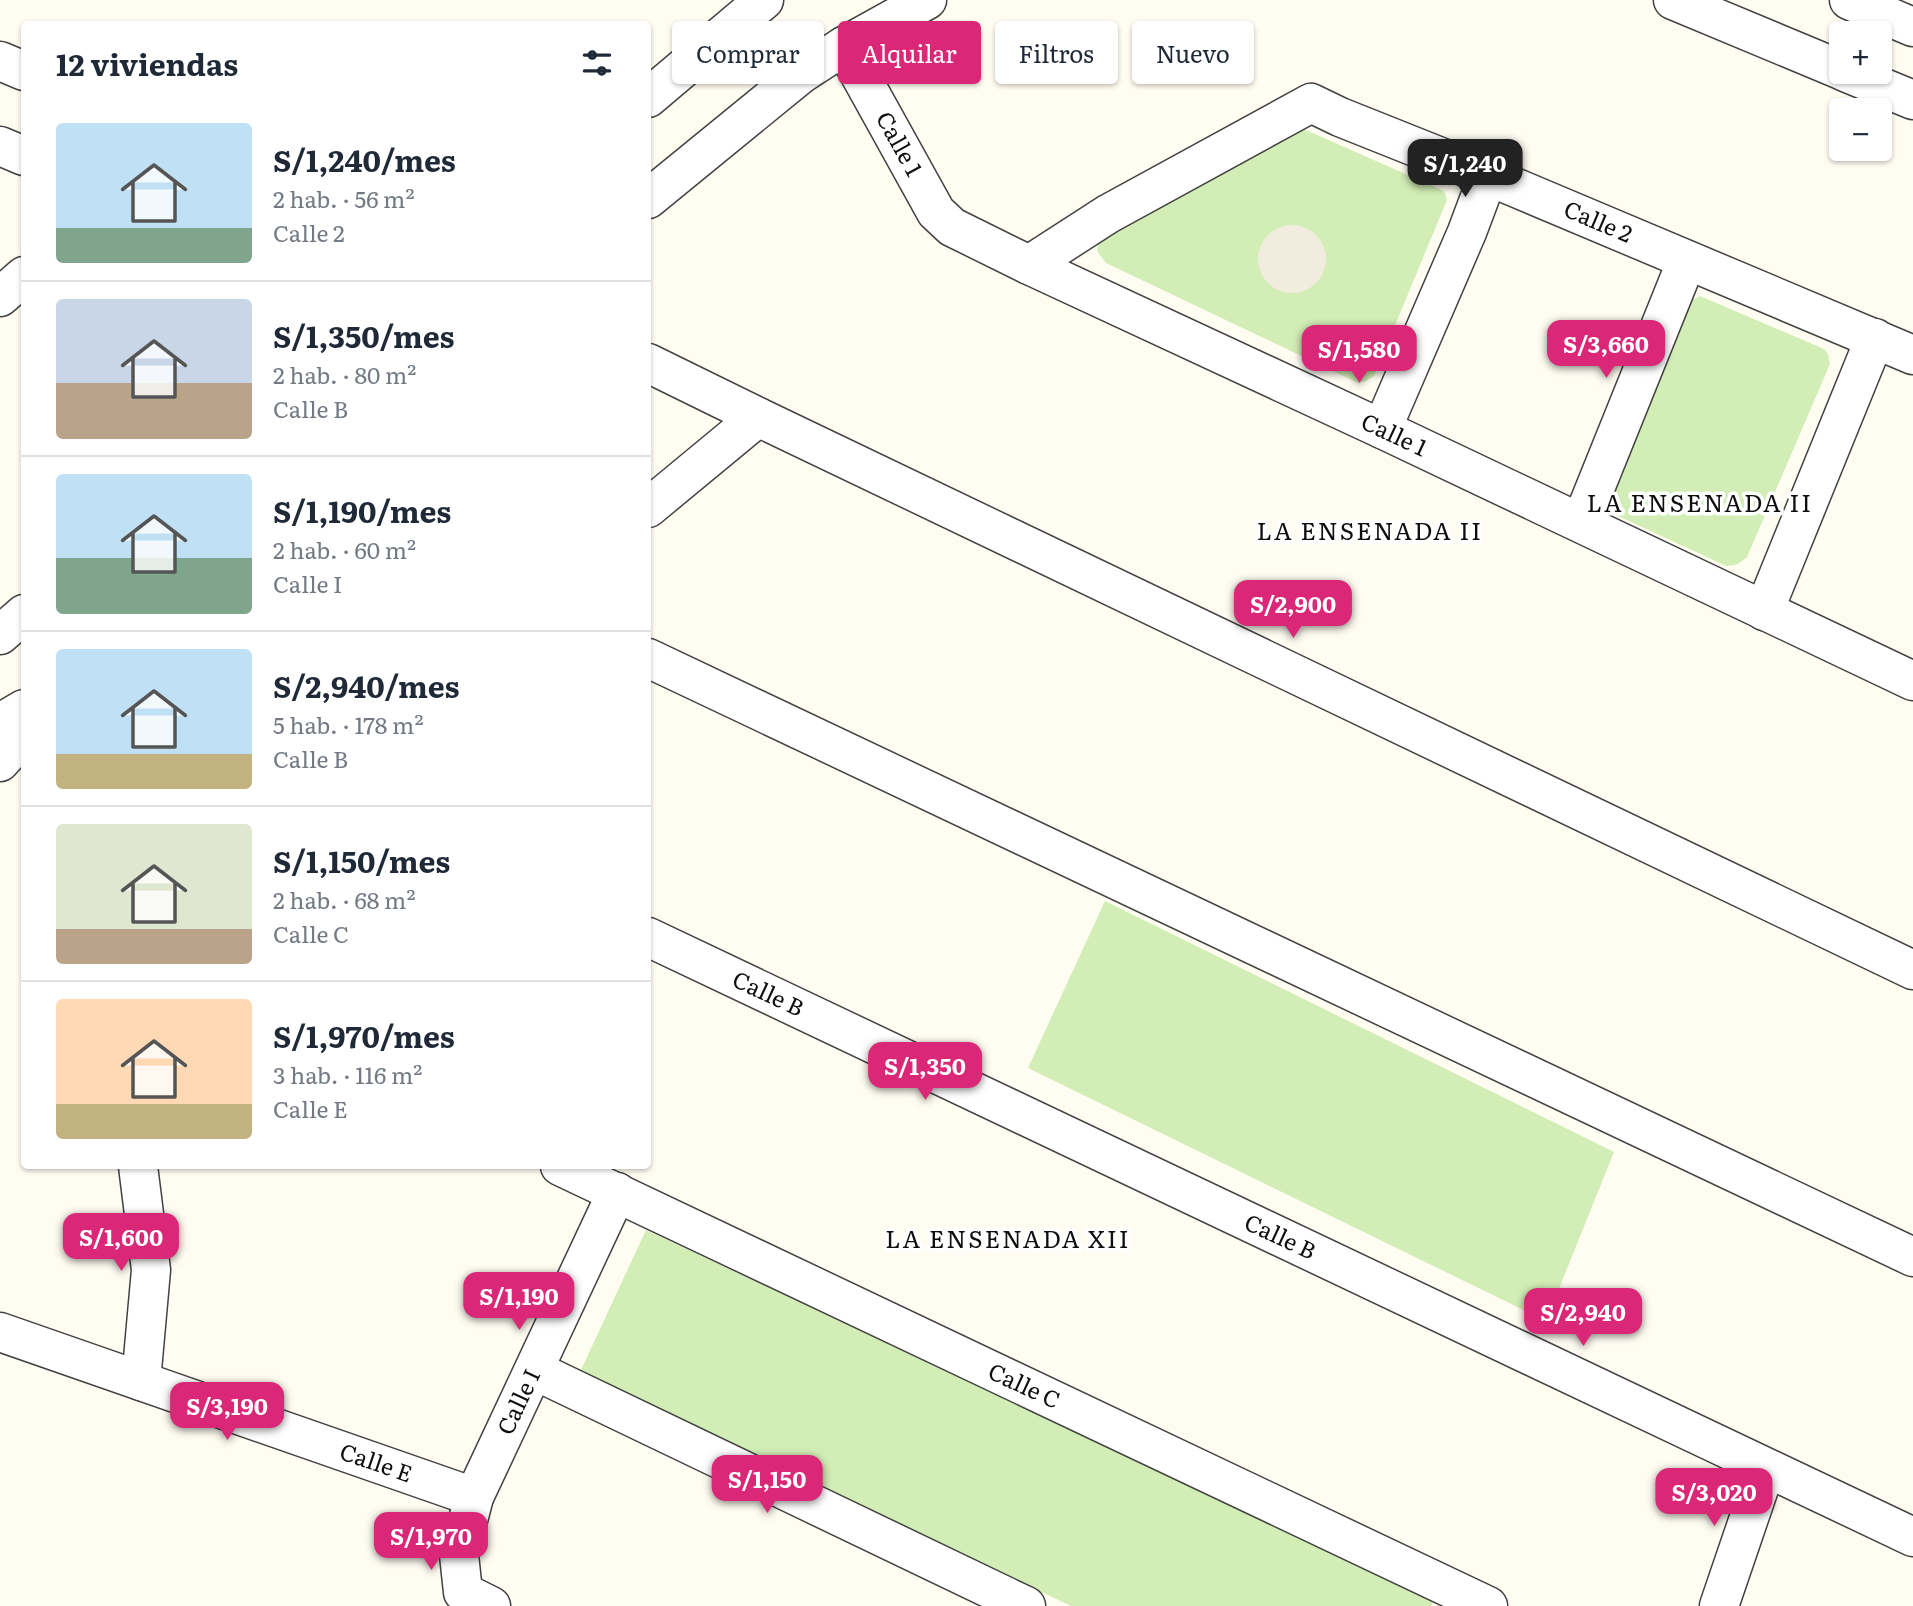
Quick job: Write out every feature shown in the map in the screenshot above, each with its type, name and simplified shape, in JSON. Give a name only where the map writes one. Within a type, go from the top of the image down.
[{"type":"street","points":[[651,95],[764,0]]},
{"type":"street","points":[[890,21],[928,0]]},
{"type":"street","points":[[1673,0],[1829,65]]},
{"type":"street","points":[[1849,0],[1913,27]]},
{"type":"street","points":[[651,197],[801,74],[838,50]]},
{"type":"street","points":[[0,61],[21,70]]},
{"type":"street","name":"Calle 1","points":[[865,84],[936,212],[952,227],[1913,681]]},
{"type":"street","points":[[1874,84],[1913,100]]},
{"type":"street","name":"Calle 2","points":[[1029,265],[1108,214],[1311,103],[1913,355]]},
{"type":"street","points":[[0,146],[21,155]]},
{"type":"street","points":[[1382,429],[1467,232],[1488,176]]},
{"type":"street","points":[[1581,523],[1687,260]]},
{"type":"street","points":[[0,297],[21,279]]},
{"type":"street","points":[[1764,611],[1875,338]]},
{"type":"street","points":[[651,364],[1913,970]]},
{"type":"street","points":[[651,506],[758,417]]},
{"type":"street","points":[[0,635],[21,617]]},
{"type":"street","points":[[651,660],[1913,1257]]},
{"type":"street","points":[[0,723],[21,711]]},
{"type":"street","points":[[0,762],[21,738]]},
{"type":"street","name":"Calle B","points":[[651,938],[1913,1537]]},
{"type":"street","points":[[138,1169],[151,1270],[141,1381]]},
{"type":"street","name":"Calle C","points":[[567,1169],[1473,1603]]},
{"type":"street","name":"Calle I","points":[[491,1606],[463,1592],[458,1555],[474,1497],[617,1192]]},
{"type":"street","name":"Calle E","points":[[0,1332],[474,1497]]},
{"type":"street","points":[[534,1370],[1026,1606]]},
{"type":"street","points":[[1719,1606],[1766,1468]]},
{"type":"green space","points":[[1299,127],[1444,191],[1447,200],[1374,376],[1358,383],[1106,263],[1097,251],[1102,233]]},
{"type":"green space","points":[[1700,296],[1824,349],[1830,364],[1747,557],[1738,564],[1729,566],[1614,514],[1609,499],[1687,303]]},
{"type":"green space","points":[[1105,901],[1614,1152],[1546,1321],[1028,1068]]},
{"type":"green space","points":[[646,1230],[1433,1600],[1431,1606],[1071,1606],[580,1372]]},
{"type":"shaded area","points":[[1299,225],[1320,240],[1326,252],[1324,272],[1316,283],[1299,293],[1285,293],[1268,283],[1260,272],[1258,252],[1268,235],[1279,227]]},
{"type":"district","name":"LA ENSENADA II","points":[[1700,504]]},
{"type":"district","name":"LA ENSENADA II","points":[[1370,532]]},
{"type":"district","name":"LA ENSENADA XII","points":[[1008,1240]]}]
